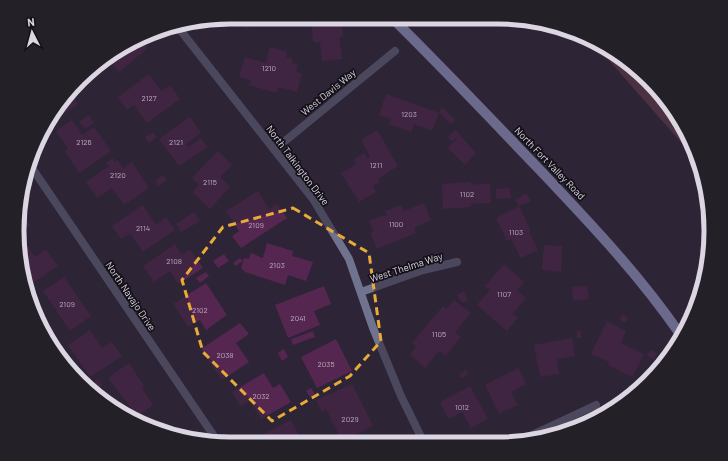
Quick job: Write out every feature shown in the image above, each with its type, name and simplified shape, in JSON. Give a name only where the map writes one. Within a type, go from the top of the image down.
[{"type":"main road","name":"North Fort Valley Road","points":[[398,24],[609,243],[647,289],[678,331]]},
{"type":"street","name":"North Talkington Drive","points":[[180,30],[317,205],[349,259],[374,328],[402,396],[421,437]]},
{"type":"street","name":"West Davis Way","points":[[274,150],[395,51]]},
{"type":"street","name":"North Navajo Drive","points":[[33,170],[214,437]]},
{"type":"street","name":"West Thelma Way","points":[[361,292],[423,270],[456,262]]},
{"type":"street","points":[[535,433],[596,405]]},
{"type":"highlighted area","points":[[293,208],[369,253],[381,341],[350,376],[272,421],[203,352],[182,280],[223,227]]},
{"type":"shaded area","points":[[603,53],[634,75],[653,94],[676,127],[687,149]]},
{"type":"building","points":[[243,24],[255,24],[246,29]]},
{"type":"building","points":[[311,24],[342,24],[343,37],[339,37],[342,59],[322,61],[320,42],[313,42]]},
{"type":"building","points":[[144,43],[148,48],[119,72],[111,63]]},
{"type":"building","points":[[270,47],[287,52],[286,57],[293,59],[292,63],[298,65],[296,72],[302,73],[297,92],[278,87],[277,93],[249,85],[251,80],[239,77],[245,57],[266,63]]},
{"type":"building","points":[[149,74],[161,91],[170,85],[180,99],[147,123],[134,105],[127,110],[118,97]]},
{"type":"building","points":[[386,94],[439,113],[432,131],[414,124],[411,132],[389,124],[391,119],[379,115]]},
{"type":"building","points":[[73,97],[78,104],[58,118],[59,116]]},
{"type":"building","points":[[442,107],[455,120],[451,124],[439,113]]},
{"type":"building","points":[[89,115],[94,123],[85,129],[79,122]]},
{"type":"building","points":[[190,117],[201,133],[186,144],[188,147],[201,138],[207,147],[179,166],[159,139]]},
{"type":"building","points":[[72,120],[82,135],[94,127],[111,151],[79,173],[65,151],[68,148],[56,131]]},
{"type":"building","points":[[377,130],[398,166],[378,179],[380,182],[373,186],[376,192],[359,202],[341,173],[356,164],[354,159],[364,153],[367,158],[370,156],[361,140]]},
{"type":"building","points":[[456,130],[460,135],[452,141],[448,137]]},
{"type":"building","points":[[153,132],[157,137],[149,143],[145,137]]},
{"type":"building","points":[[460,135],[476,153],[465,165],[448,148]]},
{"type":"building","points":[[218,151],[232,165],[220,177],[230,187],[210,209],[193,192],[199,185],[192,178]]},
{"type":"building","points":[[113,158],[115,162],[118,160],[123,168],[132,162],[149,188],[124,205],[112,188],[97,198],[86,182],[109,166],[106,163]]},
{"type":"building","points":[[163,175],[167,180],[158,186],[155,181]]},
{"type":"building","points":[[471,182],[471,185],[490,183],[491,203],[471,204],[471,207],[443,209],[442,184]]},
{"type":"building","points":[[510,188],[511,198],[496,199],[496,189]]},
{"type":"building","points":[[258,191],[269,209],[277,204],[287,218],[241,248],[232,236],[239,231],[226,211]]},
{"type":"building","points":[[526,193],[531,201],[519,206],[515,200]]},
{"type":"building","points":[[424,203],[431,220],[414,228],[416,233],[377,249],[370,233],[374,232],[369,221],[381,216],[387,216],[385,211],[401,205],[404,211]]},
{"type":"building","points":[[143,205],[156,225],[166,217],[175,230],[143,252],[130,233],[121,239],[112,226]]},
{"type":"building","points":[[519,206],[538,250],[521,258],[511,239],[507,241],[496,218]]},
{"type":"building","points":[[194,212],[200,221],[181,232],[176,224]]},
{"type":"building","points":[[24,216],[31,225],[24,230]]},
{"type":"building","points":[[267,243],[293,251],[292,256],[313,262],[306,281],[288,275],[285,285],[245,272],[241,268],[244,258],[249,259],[251,253],[263,258]]},
{"type":"building","points":[[24,244],[35,257],[46,249],[58,266],[31,284],[28,271]]},
{"type":"building","points":[[175,244],[182,255],[190,249],[203,268],[178,284],[170,271],[154,282],[143,266]]},
{"type":"building","points":[[544,245],[562,246],[561,272],[542,270]]},
{"type":"building","points":[[224,254],[229,261],[218,268],[213,261]]},
{"type":"building","points":[[240,258],[243,261],[235,266],[233,263]]},
{"type":"building","points":[[504,264],[524,282],[517,290],[526,298],[513,314],[518,318],[507,331],[477,305],[490,290],[485,286]]},
{"type":"building","points":[[206,272],[209,276],[200,283],[196,278]]},
{"type":"building","points":[[64,277],[91,316],[70,331],[43,291]]},
{"type":"building","points":[[206,283],[227,315],[206,330],[200,320],[188,327],[173,304]]},
{"type":"building","points":[[324,286],[331,304],[314,311],[320,325],[288,338],[275,305]]},
{"type":"building","points":[[587,286],[589,299],[573,301],[572,287]]},
{"type":"building","points":[[464,291],[468,300],[462,303],[457,295]]},
{"type":"building","points":[[454,300],[471,313],[455,332],[461,337],[445,356],[439,351],[425,368],[410,355],[416,347],[412,343],[443,306],[446,309]]},
{"type":"building","points":[[624,314],[628,319],[624,323],[619,318]]},
{"type":"building","points":[[607,321],[626,331],[621,343],[644,354],[632,377],[608,365],[609,362],[591,354]]},
{"type":"building","points":[[240,323],[249,334],[236,343],[249,362],[222,380],[201,349]]},
{"type":"building","points":[[90,330],[102,348],[112,342],[122,356],[90,377],[68,345]]},
{"type":"building","points":[[313,331],[315,337],[293,345],[291,339]]},
{"type":"building","points":[[577,331],[581,331],[581,338],[577,338]]},
{"type":"building","points":[[572,338],[575,356],[557,359],[559,374],[540,377],[534,345]]},
{"type":"building","points":[[336,339],[352,371],[317,388],[301,357]]},
{"type":"building","points":[[284,349],[288,357],[282,361],[278,353]]},
{"type":"building","points":[[650,350],[657,353],[654,360],[647,356]]},
{"type":"building","points":[[129,363],[144,386],[142,388],[153,405],[138,415],[135,414],[108,378]]},
{"type":"building","points":[[518,368],[526,384],[511,392],[518,405],[499,414],[485,385]]},
{"type":"building","points":[[466,370],[468,375],[461,378],[459,374]]},
{"type":"building","points":[[264,373],[273,388],[280,384],[291,402],[261,419],[250,401],[240,406],[232,392]]},
{"type":"building","points":[[98,379],[102,385],[98,389],[93,383]]},
{"type":"building","points":[[352,384],[373,426],[350,437],[340,437],[326,409],[322,412],[316,400]]},
{"type":"building","points":[[470,386],[488,419],[471,428],[462,412],[448,419],[440,402]]},
{"type":"building","points":[[311,388],[315,394],[310,397],[306,391]]},
{"type":"building","points":[[291,420],[300,437],[262,437],[261,435]]}]
